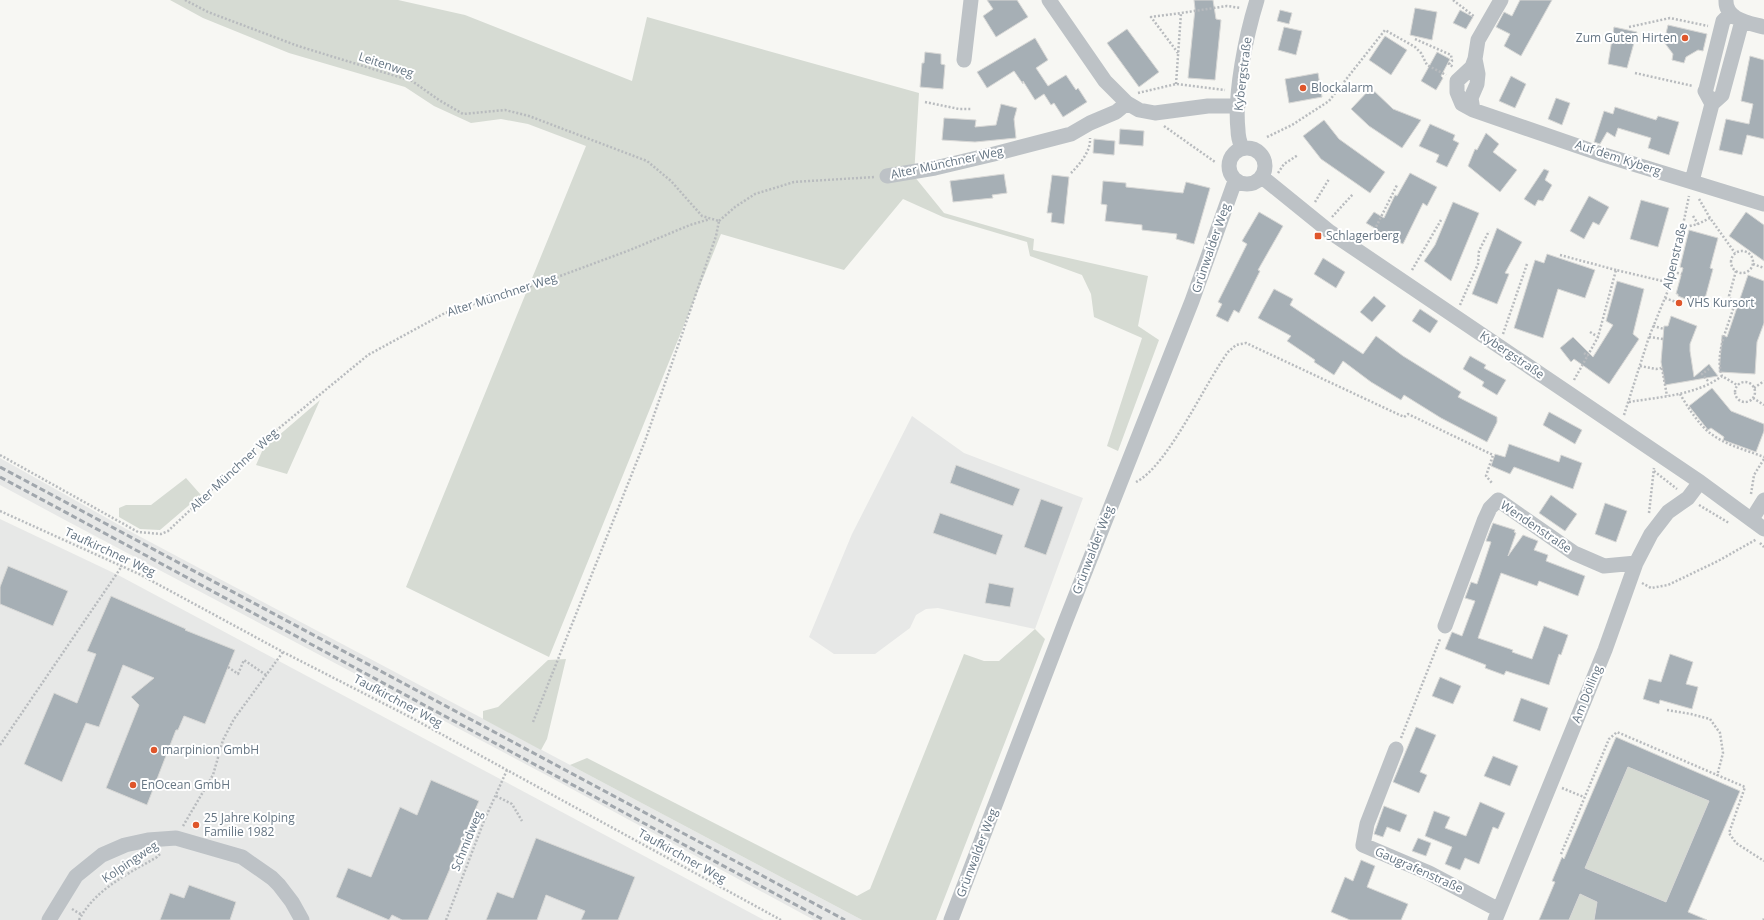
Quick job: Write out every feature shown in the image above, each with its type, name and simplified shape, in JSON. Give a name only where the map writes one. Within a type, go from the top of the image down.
[{"type":"street","points":[[964,60],[971,0]]},
{"type":"street","points":[[1049,0],[1105,80],[1131,98],[1139,110],[1155,113],[1208,106],[1239,99]]},
{"type":"street","points":[[1457,82],[1472,68],[1478,40],[1501,0]]},
{"type":"street","name":"Kybergstraße","points":[[1242,148],[1238,131],[1239,99],[1249,27],[1255,5]]},
{"type":"street","points":[[1733,12],[1764,27]]},
{"type":"street","points":[[1712,104],[1705,91],[1723,21],[1733,12]]},
{"type":"street","points":[[1692,182],[1712,104],[1722,95],[1733,12]]},
{"type":"street","points":[[1473,110],[1471,98],[1477,84],[1478,74],[1475,59]]},
{"type":"street","name":"Auf dem Kyberg","points":[[1457,82],[1458,98],[1462,104],[1473,110],[1600,154],[1764,204]]},
{"type":"street","name":"Alter Münchner Weg","points":[[887,176],[935,168],[1071,134],[1090,123],[1116,112],[1131,98]]},
{"type":"street","points":[[1242,148],[1256,150],[1265,162],[1265,170],[1262,177],[1252,184],[1246,185],[1235,181],[1229,171],[1232,155],[1242,148]]},
{"type":"street","name":"Kybergstraße","points":[[1262,177],[1330,232],[1700,482],[1752,519],[1757,535]]},
{"type":"street","name":"Grünwalder Weg","points":[[951,920],[1120,479],[1195,294],[1235,181]]},
{"type":"street","name":"Am Dölling","points":[[1497,915],[1605,650],[1634,570],[1651,534],[1668,512],[1688,498],[1700,482]]},
{"type":"street","points":[[1752,519],[1757,499]]},
{"type":"street","name":"Wendenstraße","points":[[1445,626],[1484,521],[1490,508],[1498,500],[1574,553],[1604,566],[1634,570]]},
{"type":"street","name":"Gaugrafenstraße","points":[[1396,750],[1367,824],[1363,845],[1429,873],[1497,915]]},
{"type":"street","points":[[48,920],[76,876],[102,855],[125,845],[148,840],[176,838],[242,857],[272,878],[279,885],[292,902],[302,920]]},
{"type":"path","name":"Leitenweg","points":[[185,0],[208,12],[298,46],[412,81],[439,100],[463,114],[505,110],[523,114],[647,161],[671,181],[702,216],[710,220]]},
{"type":"path","points":[[1453,0],[1475,16],[1474,19]]},
{"type":"path","points":[[1178,53],[1151,17],[1227,6],[1255,5]]},
{"type":"path","points":[[1176,84],[1181,13]]},
{"type":"path","points":[[1629,27],[1670,18],[1721,29]]},
{"type":"path","points":[[1267,136],[1292,125],[1329,101],[1385,30],[1415,47],[1421,53],[1428,65],[1457,82]]},
{"type":"path","points":[[1415,39],[1446,52],[1451,55],[1452,60]]},
{"type":"path","points":[[1635,73],[1706,89]]},
{"type":"path","points":[[1131,98],[1176,84],[1239,99]]},
{"type":"path","points":[[925,102],[959,109],[972,109]]},
{"type":"path","points":[[1155,113],[1158,121],[1215,162]]},
{"type":"path","points":[[1071,173],[1079,165],[1091,143],[1090,123]]},
{"type":"path","points":[[1284,164],[1298,155]]},
{"type":"path","name":"Alter Münchner Weg","points":[[719,221],[735,207],[755,194],[794,182],[887,176]]},
{"type":"path","points":[[1314,204],[1329,179]]},
{"type":"path","points":[[1692,182],[1710,218],[1735,253]]},
{"type":"path","name":"Alpenstraße","points":[[1617,426],[1623,418],[1649,337],[1671,283],[1681,246],[1682,228],[1692,182]]},
{"type":"path","points":[[1369,242],[1397,185]]},
{"type":"path","points":[[1345,204],[1353,194]]},
{"type":"path","points":[[1693,216],[1698,224]]},
{"type":"path","points":[[1682,228],[1698,224],[1710,218]]},
{"type":"path","points":[[532,722],[645,441],[716,236],[719,221],[710,220]]},
{"type":"path","name":"Alter Münchner Weg","points":[[0,455],[138,532],[161,534],[168,531],[261,443],[368,355],[445,313],[544,282],[630,250],[690,225],[710,220]]},
{"type":"path","points":[[1412,271],[1440,220]]},
{"type":"path","points":[[1462,299],[1478,264],[1479,251],[1489,231]]},
{"type":"path","points":[[1740,251],[1750,254],[1753,264],[1747,272],[1742,273],[1736,271],[1731,263],[1735,253],[1740,251]]},
{"type":"path","points":[[1560,255],[1671,283]]},
{"type":"path","points":[[1503,335],[1527,264]]},
{"type":"path","points":[[1753,264],[1764,268]]},
{"type":"path","points":[[1572,383],[1598,337],[1616,270]]},
{"type":"path","points":[[1736,271],[1728,296],[1734,306],[1720,350],[1719,365],[1722,376],[1737,385]]},
{"type":"path","points":[[1673,272],[1682,274]]},
{"type":"path","points":[[1665,298],[1676,302]]},
{"type":"path","points":[[1653,326],[1664,328]]},
{"type":"path","points":[[1590,332],[1598,337]]},
{"type":"path","points":[[1649,337],[1663,339]]},
{"type":"path","points":[[1120,479],[1132,484],[1144,478],[1161,458],[1182,428],[1228,352],[1236,345],[1246,343],[1404,417],[1408,414],[1493,455],[1486,476],[1492,483]]},
{"type":"path","points":[[1584,353],[1588,356]]},
{"type":"path","points":[[1640,366],[1656,369],[1662,368],[1667,396]]},
{"type":"path","points":[[1708,382],[1702,374],[1709,369]]},
{"type":"path","points":[[1715,376],[1717,380]]},
{"type":"path","points":[[1629,402],[1680,394],[1712,383],[1722,376]]},
{"type":"path","points":[[1737,385],[1744,382],[1752,385],[1754,388]]},
{"type":"path","points":[[1754,388],[1764,382]]},
{"type":"path","points":[[1737,385],[1734,395],[1740,402],[1745,403],[1753,398]]},
{"type":"path","points":[[1753,398],[1754,388]]},
{"type":"path","points":[[1680,394],[1687,406],[1708,433],[1721,441],[1764,458],[1754,475],[1757,499]]},
{"type":"path","points":[[1753,398],[1764,405]]},
{"type":"path","points":[[1654,471],[1688,498],[1735,526]]},
{"type":"path","name":"Taufkirchner Weg","points":[[0,511],[122,566],[283,652],[410,717],[780,920]]},
{"type":"path","points":[[1634,570],[1651,588],[1668,585],[1718,561],[1757,535],[1764,547]]},
{"type":"path","points":[[0,745],[122,566]]},
{"type":"path","points":[[1396,750],[1445,626]]},
{"type":"path","name":"Kolpingweg","points":[[79,920],[96,896],[115,881],[157,857],[176,838],[213,775],[223,740],[234,719],[283,652]]},
{"type":"path","points":[[228,667],[238,674],[244,660],[266,675]]},
{"type":"path","points":[[1667,710],[1710,719],[1720,733],[1723,752],[1717,776]]},
{"type":"path","points":[[1561,854],[1609,739],[1617,732],[1745,787],[1729,833],[1736,843],[1764,861]]},
{"type":"path","name":"Schmidweg","points":[[446,920],[462,876],[507,770]]},
{"type":"path","points":[[1551,783],[1584,797]]},
{"type":"path","points":[[496,796],[512,804],[522,822]]},
{"type":"shaded area","points":[[170,0],[398,0],[465,15],[632,81],[647,17],[919,93],[914,176],[944,213],[1034,239],[1033,250],[1148,276],[1138,326],[1159,340],[1118,451],[1107,446],[1142,338],[1094,317],[1091,294],[1082,275],[1030,256],[1027,242],[943,217],[903,199],[844,270],[721,234],[549,657],[406,587],[586,146],[528,124],[501,119],[471,123],[434,106],[405,87],[289,53],[203,18]]},
{"type":"shaded area","points":[[320,400],[287,474],[256,465],[263,449]]},
{"type":"shaded area","points":[[912,416],[964,453],[1083,498],[1035,629],[938,608],[926,609],[916,615],[910,628],[875,654],[834,654],[809,637],[852,534]]},
{"type":"shaded area","points":[[0,458],[137,535],[862,920],[814,920],[548,776],[65,520],[0,485]]},
{"type":"shaded area","points":[[186,478],[201,495],[160,530],[140,529],[119,517],[119,508],[126,505],[151,505]]},
{"type":"shaded area","points":[[0,519],[118,575],[764,920],[0,920]]},
{"type":"shaded area","points":[[1035,629],[1045,639],[936,920],[862,920],[570,765],[587,758],[857,896],[870,889],[964,654],[984,661],[999,661]]},
{"type":"shaded area","points":[[566,659],[547,739],[541,750],[483,719],[483,711],[498,707],[548,660]]},
{"type":"shaded area","points":[[1628,767],[1709,801],[1666,902],[1585,868]]},
{"type":"shaded area","points":[[1580,894],[1597,902],[1594,920],[1569,920]]},
{"type":"building","points":[[987,0],[1017,0],[1028,17],[996,37],[983,16],[993,9]]},
{"type":"building","points":[[1194,0],[1213,0],[1216,19],[1221,20],[1215,80],[1188,78],[1195,9]]},
{"type":"building","points":[[1520,0],[1552,0],[1521,56],[1504,46],[1510,34],[1496,27],[1504,12],[1512,16]]},
{"type":"building","points":[[1415,8],[1437,12],[1432,40],[1410,35]]},
{"type":"building","points":[[1280,10],[1292,13],[1289,24],[1277,21]]},
{"type":"building","points":[[1460,10],[1473,17],[1466,29],[1453,23]]},
{"type":"building","name":"Zum Guten Hirten","points":[[1668,25],[1707,34],[1703,51],[1698,50],[1686,57],[1684,63],[1672,60],[1673,54],[1664,42]]},
{"type":"building","points":[[1284,27],[1302,31],[1296,55],[1278,50]]},
{"type":"building","points":[[1614,27],[1637,32],[1627,68],[1608,64]]},
{"type":"building","points":[[1127,29],[1159,72],[1139,87],[1107,43]]},
{"type":"building","points":[[1385,36],[1407,50],[1391,75],[1369,60]]},
{"type":"building","points":[[1035,38],[1048,60],[1036,68],[1048,86],[1066,75],[1076,90],[1078,88],[1087,102],[1063,117],[1054,103],[1051,105],[1044,94],[1035,100],[1023,81],[1023,84],[1014,71],[987,88],[977,72]]},
{"type":"building","points":[[925,52],[941,54],[941,64],[945,65],[943,89],[920,87],[922,63],[924,63]]},
{"type":"building","points":[[1437,52],[1450,59],[1441,76],[1443,78],[1436,90],[1421,81]]},
{"type":"building","points":[[1750,56],[1764,60],[1764,139],[1747,135],[1742,155],[1719,150],[1726,119],[1749,124],[1753,104],[1741,101]]},
{"type":"building","name":"Blockalarm","points":[[1318,73],[1322,97],[1289,103],[1285,79]]},
{"type":"building","points":[[1511,76],[1526,84],[1515,108],[1499,101]]},
{"type":"building","points":[[1371,88],[1393,109],[1421,120],[1402,148],[1369,126],[1351,109]]},
{"type":"building","points":[[1556,98],[1570,103],[1562,125],[1548,119]]},
{"type":"building","points":[[1001,104],[1017,108],[1014,119],[1016,138],[975,142],[942,140],[944,118],[976,120],[975,127],[996,125]]},
{"type":"building","points":[[1615,107],[1656,120],[1658,116],[1679,122],[1669,155],[1648,148],[1651,138],[1618,128],[1615,137],[1607,132],[1600,144],[1594,142],[1604,111],[1613,114]]},
{"type":"building","points":[[1324,120],[1339,139],[1385,172],[1370,193],[1321,159],[1303,136]]},
{"type":"building","points":[[1430,124],[1455,135],[1453,140],[1459,143],[1447,167],[1436,162],[1439,155],[1419,146]]},
{"type":"building","points":[[1120,129],[1144,131],[1143,146],[1119,144]]},
{"type":"building","points":[[1486,133],[1499,144],[1493,152],[1517,170],[1500,192],[1468,166],[1475,149],[1477,150]]},
{"type":"building","points":[[1094,139],[1115,141],[1114,155],[1093,153]]},
{"type":"building","points":[[1544,169],[1549,171],[1545,180],[1552,185],[1543,201],[1538,200],[1535,206],[1524,199]]},
{"type":"building","points":[[1410,173],[1437,187],[1427,206],[1423,203],[1403,244],[1377,231],[1378,230],[1366,223],[1374,212],[1384,218],[1395,195],[1397,196]]},
{"type":"building","points":[[1004,174],[1007,193],[992,195],[993,198],[953,202],[950,181]]},
{"type":"building","points":[[1052,175],[1069,177],[1064,224],[1051,222],[1052,213],[1047,213]]},
{"type":"building","points":[[1103,181],[1126,183],[1126,187],[1183,193],[1186,182],[1210,188],[1194,244],[1176,239],[1177,234],[1142,230],[1142,225],[1105,221],[1107,205],[1101,204]]},
{"type":"building","points":[[1589,196],[1609,207],[1599,225],[1593,222],[1584,239],[1570,231]]},
{"type":"building","points":[[1641,200],[1669,208],[1658,247],[1630,239]]},
{"type":"building","points":[[1453,202],[1479,213],[1451,281],[1424,261],[1435,245]]},
{"type":"building","points":[[1259,212],[1283,226],[1258,270],[1260,271],[1239,313],[1234,310],[1228,322],[1216,316],[1222,304],[1218,302],[1247,244],[1242,241]]},
{"type":"building","points":[[1746,212],[1764,225],[1764,261],[1729,236]]},
{"type":"building","points":[[1497,228],[1522,242],[1505,273],[1509,274],[1497,304],[1472,294]]},
{"type":"building","points":[[1689,230],[1718,238],[1710,268],[1713,269],[1703,306],[1676,294],[1683,268],[1680,267]]},
{"type":"building","points":[[1547,254],[1595,270],[1585,298],[1558,289],[1543,338],[1514,328],[1535,260],[1544,263]]},
{"type":"building","points":[[1323,258],[1345,272],[1336,288],[1314,274]]},
{"type":"building","points":[[1748,275],[1764,281],[1764,323],[1757,342],[1755,374],[1719,372],[1722,335],[1727,337]]},
{"type":"building","points":[[1617,281],[1644,289],[1633,334],[1639,339],[1609,384],[1574,359],[1571,362],[1560,348],[1573,337],[1593,357],[1613,325],[1606,321]]},
{"type":"building","points":[[1274,289],[1293,299],[1290,305],[1363,354],[1376,336],[1403,356],[1461,392],[1458,397],[1497,417],[1497,422],[1487,442],[1441,418],[1404,395],[1401,400],[1371,382],[1343,361],[1334,375],[1314,362],[1315,360],[1287,341],[1291,336],[1258,318]]},
{"type":"building","points":[[1374,296],[1386,306],[1372,322],[1360,312]]},
{"type":"building","points":[[1420,309],[1438,321],[1430,333],[1412,321]]},
{"type":"building","points":[[1671,316],[1697,326],[1690,344],[1694,377],[1709,364],[1718,376],[1665,385],[1661,362],[1664,326],[1668,326]]},
{"type":"building","points":[[1470,356],[1486,365],[1484,368],[1506,380],[1497,395],[1482,386],[1484,382],[1463,369]]},
{"type":"building","points":[[1712,388],[1731,411],[1764,424],[1764,431],[1756,452],[1723,440],[1724,437],[1711,428],[1708,430],[1689,406]]},
{"type":"building","points":[[1549,412],[1582,430],[1575,444],[1543,425]]},
{"type":"building","points":[[1509,444],[1559,462],[1561,455],[1582,463],[1573,489],[1514,467],[1510,474],[1491,466],[1495,454],[1505,457]]},
{"type":"building","points":[[956,465],[1020,489],[1013,506],[950,483]]},
{"type":"building","points":[[1551,495],[1577,514],[1565,531],[1539,513]]},
{"type":"building","points":[[1041,499],[1063,507],[1046,555],[1024,547]]},
{"type":"building","points":[[1605,503],[1627,511],[1616,542],[1595,534]]},
{"type":"building","points":[[940,513],[1003,535],[996,555],[933,533]]},
{"type":"building","points":[[1493,523],[1515,530],[1514,532],[1516,533],[1508,556],[1523,535],[1538,541],[1534,550],[1548,555],[1546,561],[1585,576],[1578,596],[1539,581],[1537,586],[1501,573],[1478,638],[1513,650],[1512,652],[1532,659],[1544,626],[1568,635],[1561,655],[1559,654],[1549,685],[1506,671],[1504,675],[1485,668],[1486,665],[1445,649],[1452,632],[1462,636],[1475,601],[1465,598],[1471,582],[1477,584],[1491,542],[1486,541]]},
{"type":"building","points":[[8,566],[68,591],[53,626],[0,604],[0,587]]},
{"type":"building","points":[[989,583],[1014,588],[1010,607],[985,603]]},
{"type":"building","points":[[111,596],[186,629],[185,630],[235,650],[205,724],[184,716],[178,730],[176,730],[147,805],[106,788],[139,705],[131,697],[154,678],[123,665],[99,727],[86,723],[62,782],[24,764],[54,693],[77,703],[96,654],[87,651]]},
{"type":"building","points":[[1670,654],[1693,662],[1686,684],[1698,687],[1692,709],[1660,700],[1659,704],[1643,699],[1649,679],[1661,682]]},
{"type":"building","points":[[1440,677],[1461,686],[1453,704],[1432,696]]},
{"type":"building","points":[[1521,698],[1548,708],[1540,731],[1513,721]]},
{"type":"building","points":[[1416,727],[1436,735],[1420,772],[1427,775],[1419,793],[1393,782]]},
{"type":"building","points":[[1616,737],[1740,791],[1688,912],[1707,920],[1594,920],[1597,902],[1580,894],[1569,920],[1539,920],[1555,882],[1552,881],[1562,857],[1564,859]],"holes":[[[1628,767],[1709,801],[1666,902],[1585,868]]]},
{"type":"building","points":[[1493,756],[1518,766],[1510,786],[1484,776]]},
{"type":"building","points":[[431,780],[479,801],[428,920],[402,920],[392,915],[389,920],[336,897],[348,868],[371,877],[400,807],[417,815]]},
{"type":"building","points":[[1480,802],[1505,813],[1498,829],[1493,827],[1479,864],[1465,858],[1460,870],[1445,864],[1452,847],[1425,836],[1434,811],[1450,817],[1445,828],[1466,836]]},
{"type":"building","points":[[1384,806],[1407,815],[1400,832],[1387,827],[1383,837],[1374,834]]},
{"type":"building","points":[[536,838],[635,877],[618,920],[581,920],[585,911],[546,895],[537,920],[486,920],[497,892],[513,898]]},
{"type":"building","points":[[1418,838],[1431,843],[1426,856],[1412,851]]},
{"type":"building","points":[[1361,860],[1375,866],[1367,887],[1408,904],[1401,920],[1350,920],[1331,912],[1345,877],[1353,881]]},
{"type":"building","points":[[189,885],[236,902],[230,920],[160,920],[170,893],[184,898]]},
{"type":"railway","points":[[0,467],[845,920]]},
{"type":"railway","points":[[0,477],[824,920]]},
{"type":"place","name":"Zum Guten Hirten","points":[[1685,38]]},
{"type":"place","name":"Blockalarm","points":[[1303,88]]},
{"type":"place","name":"Schlagerberg","points":[[1318,236]]},
{"type":"place","name":"VHS Kursort","points":[[1679,303]]},
{"type":"place","name":"marpinion GmbH","points":[[154,750]]},
{"type":"place","name":"EnOcean GmbH","points":[[133,785]]},
{"type":"place","name":"25 Jahre Kolping Familie 1982","points":[[196,825]]}]
